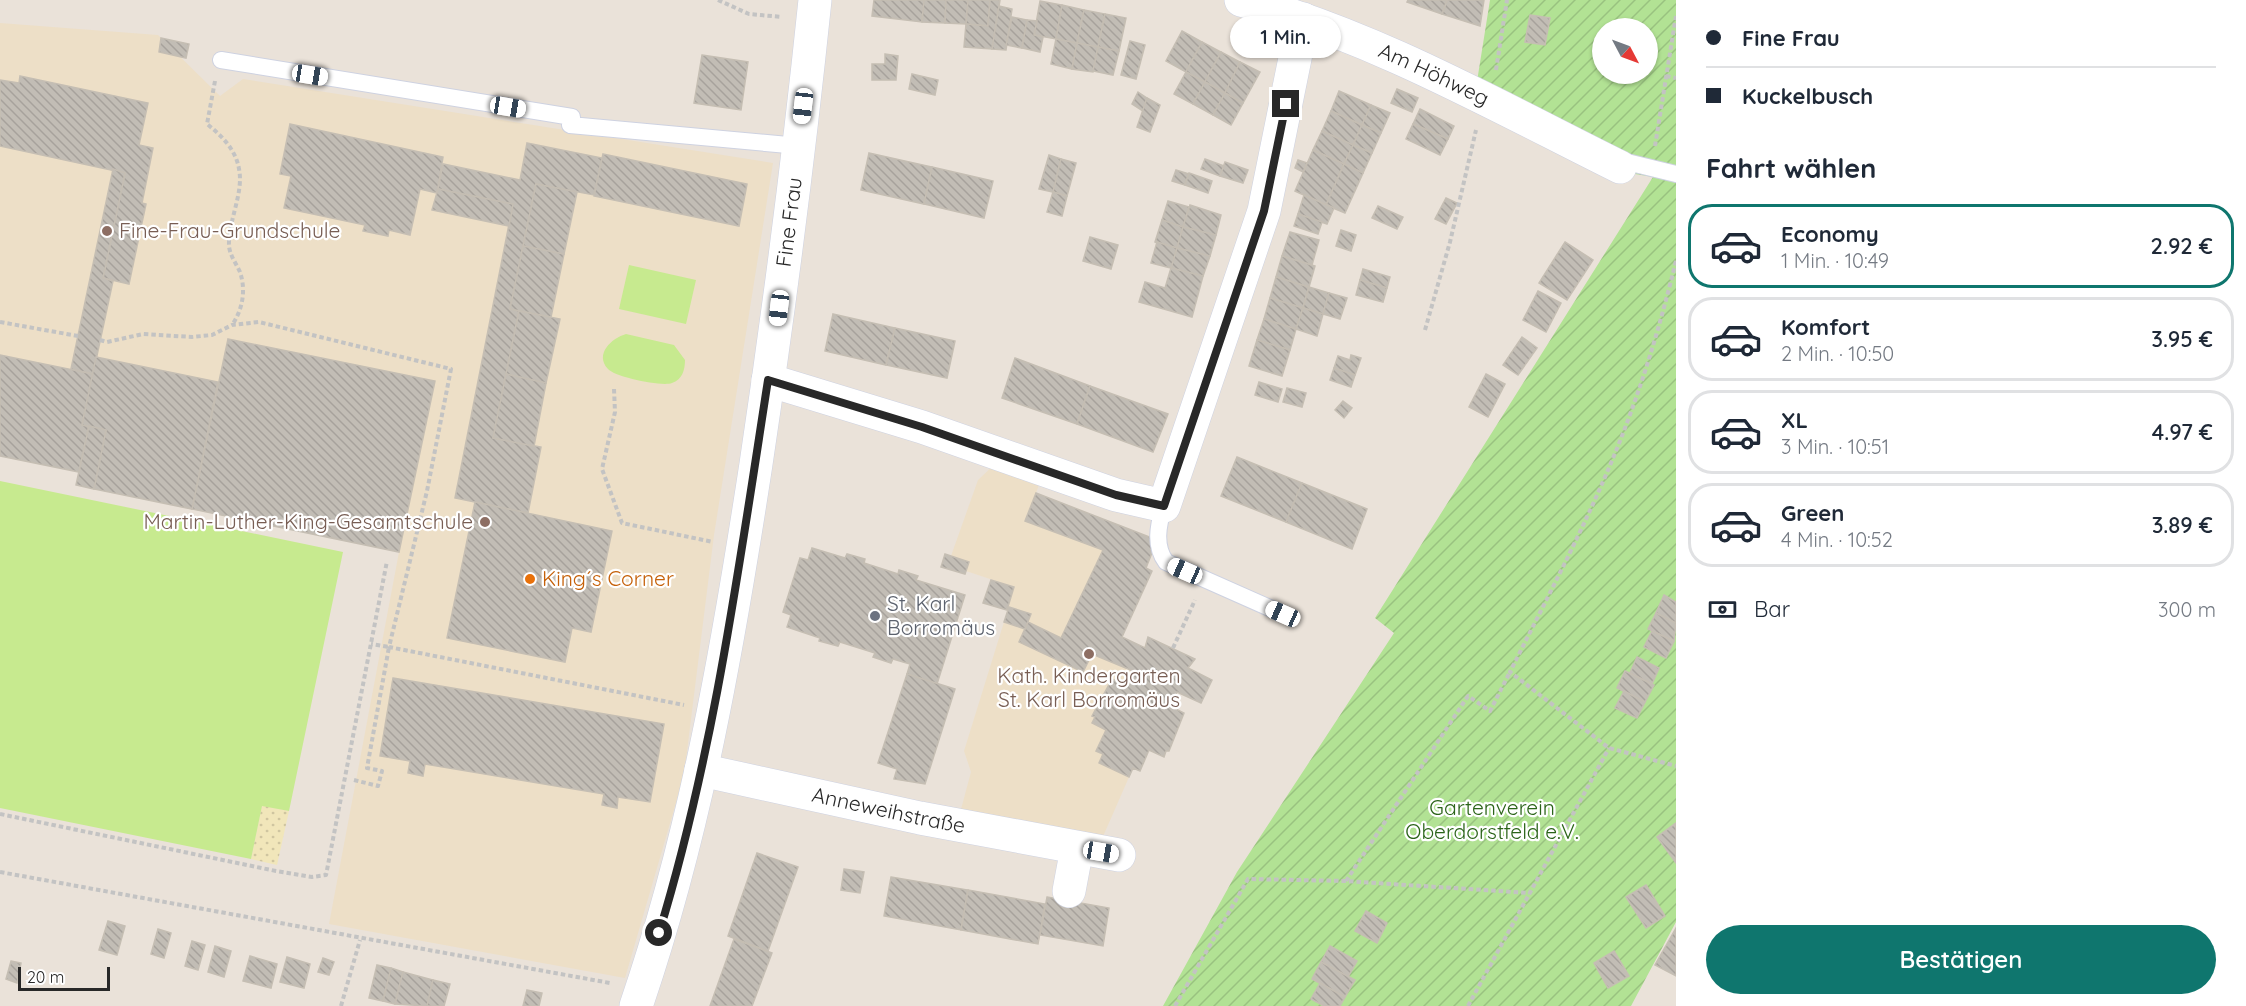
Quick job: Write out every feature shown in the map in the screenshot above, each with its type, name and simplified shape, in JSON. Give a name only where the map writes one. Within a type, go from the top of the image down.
[{"type":"street","name":"Fine Frau","points":[[625,995],[671,896],[714,711],[743,549],[768,380],[799,146],[815,0]]},
{"type":"street","name":"Am Höhweg","points":[[1259,2],[1412,63],[1620,166]]},
{"type":"street","points":[[768,380],[922,427],[1116,495],[1164,506],[1264,211],[1303,19]]},
{"type":"street","name":"Anneweihstraße","points":[[701,770],[920,818],[1119,855]]},
{"type":"street","points":[[1069,891],[1077,848]]},
{"type":"lane","points":[[221,60],[572,117],[570,125],[799,146]]},
{"type":"lane","points":[[1620,166],[1627,162],[1676,174]]},
{"type":"lane","points":[[1164,506],[1158,523],[1158,552],[1166,562],[1283,614]]},
{"type":"path","points":[[718,0],[749,14],[783,17]]},
{"type":"path","points":[[1425,330],[1487,101],[1507,0]]},
{"type":"path","points":[[1652,168],[1676,16]]},
{"type":"path","points":[[221,60],[207,124],[220,135],[233,152],[240,170],[229,230],[230,252],[240,273],[243,300],[240,314],[232,325]]},
{"type":"path","points":[[1666,76],[1676,78]]},
{"type":"path","points":[[1346,881],[1468,696],[1490,711],[1567,560],[1624,429],[1659,329],[1676,261]]},
{"type":"path","points":[[0,322],[78,336]]},
{"type":"path","points":[[100,340],[143,334],[192,337],[212,334],[232,325],[259,322],[451,369],[427,491],[389,647],[368,768],[382,771],[378,786],[354,780]]},
{"type":"path","points":[[614,389],[615,412],[602,469],[621,523],[743,549]]},
{"type":"path","points":[[0,814],[276,871],[312,877],[326,875],[387,561]]},
{"type":"path","points":[[1173,648],[1204,579]]},
{"type":"path","points":[[371,644],[714,711]]},
{"type":"path","points":[[1510,672],[1609,748],[1676,766]]},
{"type":"path","points":[[1468,1006],[1609,748]]},
{"type":"path","points":[[0,872],[360,940],[625,995]]},
{"type":"path","points":[[1175,1006],[1248,879],[1346,881],[1530,893]]},
{"type":"path","points":[[341,1006],[360,940]]},
{"type":"shaded area","name":"Martin-Luther-King-Gesamtschule","points":[[0,23],[158,35],[220,96],[243,79],[773,163],[714,535],[684,775],[625,978],[329,924],[399,552],[76,485],[79,472],[0,456]]},
{"type":"shaded area","name":"Kath. Kindergarten St. Karl Borromäus","points":[[996,463],[1041,479],[1036,493],[1157,540],[1146,568],[1152,571],[1122,637],[1144,648],[1148,637],[1195,659],[1188,669],[1212,680],[1201,703],[1177,692],[1170,706],[1184,713],[1169,751],[1166,751],[1164,757],[1149,750],[1140,771],[1133,768],[1101,841],[960,813],[971,772],[964,751],[1004,622],[1025,629],[1030,615],[1008,606],[1014,587],[966,571],[969,562],[951,556],[978,480]]},
{"type":"sand","points":[[262,805],[289,811],[277,865],[251,859]]},
{"type":"green space","name":"Gartenverein Oberdorstfeld e.V.","points":[[1490,0],[1676,0],[1676,922],[1631,1006],[1163,1006],[1237,872],[1394,633],[1375,618],[1653,177],[1629,173],[1475,94]]},
{"type":"green space","points":[[629,265],[696,280],[686,324],[619,309]]},
{"type":"green space","points":[[626,334],[674,345],[685,360],[681,377],[672,383],[659,384],[629,378],[608,369],[603,358],[606,347],[615,339]]},
{"type":"green space","points":[[0,481],[343,552],[289,811],[262,806],[251,859],[0,808]]},
{"type":"building","points":[[874,0],[924,0],[922,22],[872,16]]},
{"type":"building","points":[[924,0],[946,0],[945,23],[922,22]]},
{"type":"building","points":[[946,0],[968,0],[966,24],[945,23]]},
{"type":"building","points":[[968,0],[990,0],[988,26],[966,24]]},
{"type":"building","points":[[990,0],[1000,0],[992,49],[964,47],[966,24],[988,26]]},
{"type":"building","points":[[1408,0],[1447,0],[1442,14],[1407,2]]},
{"type":"building","points":[[1447,0],[1484,0],[1480,26],[1442,14]]},
{"type":"building","points":[[1040,1],[1062,5],[1056,39],[1034,35]]},
{"type":"building","points":[[1062,5],[1084,10],[1077,43],[1056,39]]},
{"type":"building","points":[[999,6],[1012,9],[1006,50],[992,49]]},
{"type":"building","points":[[1084,10],[1105,14],[1098,47],[1077,43]]},
{"type":"building","points":[[1105,14],[1126,18],[1119,51],[1098,47]]},
{"type":"building","points":[[1530,15],[1550,18],[1545,45],[1525,42]]},
{"type":"building","points":[[1012,17],[1027,20],[1022,48],[1006,45]]},
{"type":"building","points":[[1027,20],[1037,21],[1034,35],[1043,37],[1040,52],[1022,48]]},
{"type":"building","points":[[1182,31],[1202,42],[1186,72],[1166,61]]},
{"type":"building","points":[[161,38],[189,44],[186,58],[159,52]]},
{"type":"building","points":[[1056,39],[1077,43],[1072,69],[1051,64]]},
{"type":"building","points":[[1130,41],[1145,45],[1136,79],[1121,75]]},
{"type":"building","points":[[1202,42],[1221,52],[1205,82],[1186,72]]},
{"type":"building","points":[[1077,43],[1098,47],[1093,72],[1072,69]]},
{"type":"building","points":[[1098,47],[1119,51],[1113,75],[1093,71]]},
{"type":"building","points":[[1221,52],[1240,62],[1225,93],[1205,82]]},
{"type":"building","points":[[885,54],[898,56],[896,80],[872,80],[872,64],[885,64]]},
{"type":"building","points":[[702,55],[748,62],[741,110],[694,103]]},
{"type":"building","points":[[1240,62],[1260,72],[1243,103],[1225,93]]},
{"type":"building","points":[[1186,72],[1205,82],[1193,104],[1174,94]]},
{"type":"building","points":[[912,74],[938,80],[935,95],[909,89]]},
{"type":"building","points":[[20,76],[148,103],[139,145],[153,148],[142,203],[146,204],[129,284],[103,278],[125,173],[0,146],[0,80],[19,83]]},
{"type":"building","points":[[1205,82],[1225,93],[1213,115],[1193,104]]},
{"type":"building","points":[[1397,89],[1418,98],[1412,112],[1391,103]]},
{"type":"building","points":[[1339,91],[1371,105],[1362,125],[1331,111]]},
{"type":"building","points":[[1138,92],[1147,98],[1143,111],[1132,104]]},
{"type":"building","points":[[1225,93],[1243,103],[1231,125],[1213,115]]},
{"type":"building","points":[[1147,98],[1160,105],[1150,132],[1137,127]]},
{"type":"building","points":[[1371,105],[1390,113],[1381,133],[1362,125]]},
{"type":"building","points":[[1420,109],[1454,126],[1448,139],[1413,124]]},
{"type":"building","points":[[1331,111],[1362,125],[1353,145],[1322,131]]},
{"type":"building","points":[[290,124],[443,157],[437,193],[420,189],[410,235],[389,230],[388,236],[363,231],[365,225],[284,208],[291,176],[280,174]]},
{"type":"building","points":[[1413,124],[1448,139],[1440,155],[1406,139]]},
{"type":"building","points":[[1362,125],[1381,133],[1372,153],[1353,145]]},
{"type":"building","points":[[1322,131],[1353,145],[1344,164],[1313,150]]},
{"type":"building","points":[[527,143],[602,158],[594,195],[536,184],[510,309],[519,311],[493,438],[541,447],[528,513],[455,498],[513,204],[438,189],[443,164],[520,180]]},
{"type":"building","points":[[1353,145],[1372,153],[1363,173],[1344,164]]},
{"type":"building","points":[[1313,150],[1344,164],[1326,205],[1295,191]]},
{"type":"building","points":[[869,153],[932,167],[924,204],[861,190]]},
{"type":"building","points":[[603,154],[747,184],[739,226],[594,196]]},
{"type":"building","points":[[1049,155],[1061,159],[1053,192],[1039,189]]},
{"type":"building","points":[[1061,159],[1076,163],[1067,196],[1053,192]]},
{"type":"building","points":[[1205,159],[1224,166],[1220,176],[1201,169]]},
{"type":"building","points":[[1298,160],[1307,163],[1303,172],[1295,168]]},
{"type":"building","points":[[1225,162],[1248,170],[1243,183],[1220,176]]},
{"type":"building","points":[[1344,164],[1363,173],[1345,213],[1326,205]]},
{"type":"building","points":[[932,167],[993,181],[984,218],[924,204]]},
{"type":"building","points":[[113,169],[125,173],[103,278],[113,281],[93,374],[71,369]]},
{"type":"building","points":[[1176,170],[1189,174],[1185,185],[1172,181]]},
{"type":"building","points":[[1189,173],[1212,181],[1208,193],[1185,185]]},
{"type":"building","points":[[536,184],[577,192],[564,254],[523,246]]},
{"type":"building","points":[[438,189],[513,204],[509,226],[432,210]]},
{"type":"building","points":[[1053,192],[1067,196],[1062,216],[1047,212]]},
{"type":"building","points":[[1304,195],[1334,208],[1327,224],[1298,214]]},
{"type":"building","points":[[1446,198],[1457,203],[1446,224],[1435,219]]},
{"type":"building","points":[[1168,201],[1189,207],[1183,227],[1162,220]]},
{"type":"building","points":[[1190,205],[1221,215],[1216,235],[1183,227]]},
{"type":"building","points":[[1378,206],[1403,217],[1397,229],[1372,218]]},
{"type":"building","points":[[1298,214],[1322,222],[1318,234],[1294,226]]},
{"type":"building","points":[[1162,220],[1183,227],[1177,248],[1155,242]]},
{"type":"building","points":[[1183,227],[1216,235],[1210,256],[1177,248]]},
{"type":"building","points":[[1341,230],[1356,235],[1351,251],[1336,246]]},
{"type":"building","points":[[1290,232],[1319,240],[1312,265],[1282,256]]},
{"type":"building","points":[[1090,237],[1118,245],[1111,269],[1083,261]]},
{"type":"building","points":[[1157,242],[1177,248],[1171,268],[1151,263]]},
{"type":"building","points":[[1565,242],[1593,260],[1567,300],[1539,283]]},
{"type":"building","points":[[523,246],[564,254],[551,317],[510,309]]},
{"type":"building","points":[[1177,248],[1210,256],[1203,276],[1171,268]]},
{"type":"building","points":[[1282,256],[1315,266],[1309,287],[1276,277]]},
{"type":"building","points":[[1171,268],[1203,276],[1192,317],[1139,302],[1145,282],[1165,288]]},
{"type":"building","points":[[1363,269],[1390,277],[1387,288],[1360,280]]},
{"type":"building","points":[[1276,277],[1309,287],[1303,308],[1270,298]]},
{"type":"building","points":[[1360,280],[1387,288],[1383,302],[1356,295]]},
{"type":"building","points":[[1309,287],[1329,293],[1323,314],[1303,308]]},
{"type":"building","points":[[1538,291],[1561,303],[1546,332],[1523,320]]},
{"type":"building","points":[[1329,293],[1347,298],[1340,319],[1323,314]]},
{"type":"building","points":[[1270,298],[1303,308],[1296,329],[1264,319]]},
{"type":"building","points":[[1303,308],[1323,314],[1317,336],[1296,329]]},
{"type":"building","points":[[519,311],[560,319],[546,383],[506,374]]},
{"type":"building","points":[[833,314],[895,328],[886,365],[825,351]]},
{"type":"building","points":[[1264,319],[1296,329],[1290,350],[1257,340]]},
{"type":"building","points":[[895,328],[955,341],[947,378],[886,365]]},
{"type":"building","points":[[1522,337],[1537,348],[1518,375],[1503,365]]},
{"type":"building","points":[[228,339],[435,381],[399,552],[192,509]]},
{"type":"building","points":[[1257,340],[1290,350],[1282,376],[1249,366]]},
{"type":"building","points":[[0,355],[93,374],[82,425],[89,426],[79,472],[0,456]]},
{"type":"building","points":[[1351,355],[1361,358],[1355,375],[1334,368],[1338,356],[1350,360]]},
{"type":"building","points":[[96,357],[218,382],[192,509],[94,489],[106,430],[82,425]]},
{"type":"building","points":[[1015,358],[1090,386],[1077,424],[1002,398]]},
{"type":"building","points":[[1334,368],[1355,375],[1351,387],[1330,380]]},
{"type":"building","points":[[506,374],[546,383],[534,446],[493,438]]},
{"type":"building","points":[[1486,374],[1505,384],[1488,417],[1469,407]]},
{"type":"building","points":[[1259,382],[1282,389],[1278,402],[1255,395]]},
{"type":"building","points":[[1090,386],[1168,414],[1153,452],[1077,424]]},
{"type":"building","points":[[1287,388],[1306,393],[1302,407],[1283,402]]},
{"type":"building","points":[[1343,401],[1352,408],[1344,418],[1335,410]]},
{"type":"building","points":[[89,426],[106,430],[94,489],[76,485]]},
{"type":"building","points":[[1237,457],[1302,483],[1286,522],[1221,496]]},
{"type":"building","points":[[1302,483],[1367,509],[1352,549],[1286,522]]},
{"type":"building","points":[[1036,493],[1157,540],[1146,568],[1152,571],[1122,637],[1145,648],[1148,637],[1195,659],[1188,668],[1212,680],[1201,703],[1177,692],[1170,706],[1184,713],[1169,751],[1166,751],[1164,757],[1149,750],[1140,771],[1133,768],[1129,777],[1099,763],[1103,754],[1096,751],[1106,730],[1092,723],[1095,717],[1092,716],[1112,679],[1127,686],[1133,671],[1092,654],[1083,672],[1019,642],[1028,622],[1061,638],[1103,550],[1025,521]]},
{"type":"building","name":"King´s Corner","points":[[475,502],[612,531],[591,632],[572,628],[565,662],[447,638]]},
{"type":"building","name":"St. Karl Borromäus","points":[[812,548],[845,558],[847,554],[865,559],[864,563],[898,574],[899,570],[918,576],[916,580],[965,595],[937,684],[907,674],[910,664],[893,659],[891,663],[873,657],[875,653],[840,642],[838,646],[819,641],[820,638],[787,627],[791,615],[783,612],[800,558],[808,560]]},
{"type":"building","points":[[945,554],[969,562],[965,574],[941,567]]},
{"type":"building","points":[[991,580],[1014,587],[1007,610],[983,603]]},
{"type":"building","points":[[1664,595],[1676,602],[1676,623],[1656,613]]},
{"type":"building","points":[[1009,607],[1031,614],[1025,629],[1004,622]]},
{"type":"building","points":[[1656,613],[1676,623],[1674,641],[1648,629]]},
{"type":"building","points":[[1652,631],[1674,641],[1666,658],[1644,647]]},
{"type":"building","points":[[1637,657],[1659,668],[1652,684],[1630,673]]},
{"type":"building","points":[[1625,671],[1654,685],[1645,702],[1617,688]]},
{"type":"building","points":[[907,674],[955,689],[925,784],[894,779],[897,769],[878,763]]},
{"type":"building","points":[[393,678],[664,724],[650,802],[618,797],[617,808],[602,805],[604,794],[425,764],[423,776],[408,773],[410,761],[380,756]]},
{"type":"building","points":[[1624,691],[1645,702],[1637,718],[1615,708]]},
{"type":"building","points":[[1676,823],[1676,863],[1657,837]]},
{"type":"building","points":[[757,853],[798,867],[768,951],[728,936]]},
{"type":"building","points":[[844,869],[864,872],[860,893],[841,890]]},
{"type":"building","points":[[891,877],[968,890],[961,930],[884,916]]},
{"type":"building","points":[[1646,885],[1665,916],[1646,928],[1626,897]]},
{"type":"building","points":[[968,890],[1045,904],[1038,944],[961,930]]},
{"type":"building","points":[[1047,897],[1109,908],[1103,946],[1040,935]]},
{"type":"building","points":[[1366,911],[1387,923],[1377,943],[1355,931]]},
{"type":"building","points":[[108,921],[125,926],[117,955],[99,950]]},
{"type":"building","points":[[1676,928],[1676,976],[1655,965]]},
{"type":"building","points":[[158,929],[171,933],[164,958],[151,954]]},
{"type":"building","points":[[734,939],[772,953],[752,1006],[710,1006]]},
{"type":"building","points":[[192,941],[205,945],[198,970],[185,966]]},
{"type":"building","points":[[215,946],[231,951],[224,977],[208,972]]},
{"type":"building","points":[[1330,946],[1357,961],[1348,977],[1321,962]]},
{"type":"building","points":[[1614,951],[1629,976],[1608,988],[1594,963]]},
{"type":"building","points":[[250,956],[277,964],[271,988],[243,981]]},
{"type":"building","points":[[287,957],[310,964],[304,988],[280,982]]},
{"type":"building","points":[[323,958],[334,962],[329,975],[318,972]]},
{"type":"building","points":[[11,961],[21,963],[17,983],[6,979]]},
{"type":"building","points":[[1321,962],[1355,980],[1345,997],[1312,979]]},
{"type":"building","points":[[377,965],[391,968],[383,1001],[369,998]]},
{"type":"building","points":[[391,968],[403,972],[395,1004],[383,1001]]},
{"type":"building","points":[[403,972],[433,980],[427,1006],[395,1004]]},
{"type":"building","points":[[433,980],[450,984],[444,1006],[427,1006]]},
{"type":"building","points":[[1320,983],[1345,997],[1340,1006],[1324,1006],[1311,999]]},
{"type":"building","points":[[527,990],[542,993],[539,1006],[523,1006]]},
{"type":"place","name":"Fine-Frau-Grundschule","points":[[107,231]]},
{"type":"place","name":"Martin-Luther-King-Gesamtschule","points":[[485,522]]},
{"type":"place","name":"King´s Corner","points":[[530,579]]},
{"type":"place","name":"St. Karl Borromäus","points":[[875,616]]},
{"type":"place","name":"Kath. Kindergarten St. Karl Borromäus","points":[[1089,654]]},
{"type":"route","points":[[659,933],[671,896],[714,711],[743,549],[768,380],[922,427],[1116,495],[1164,506],[1264,211],[1286,104]]}]
